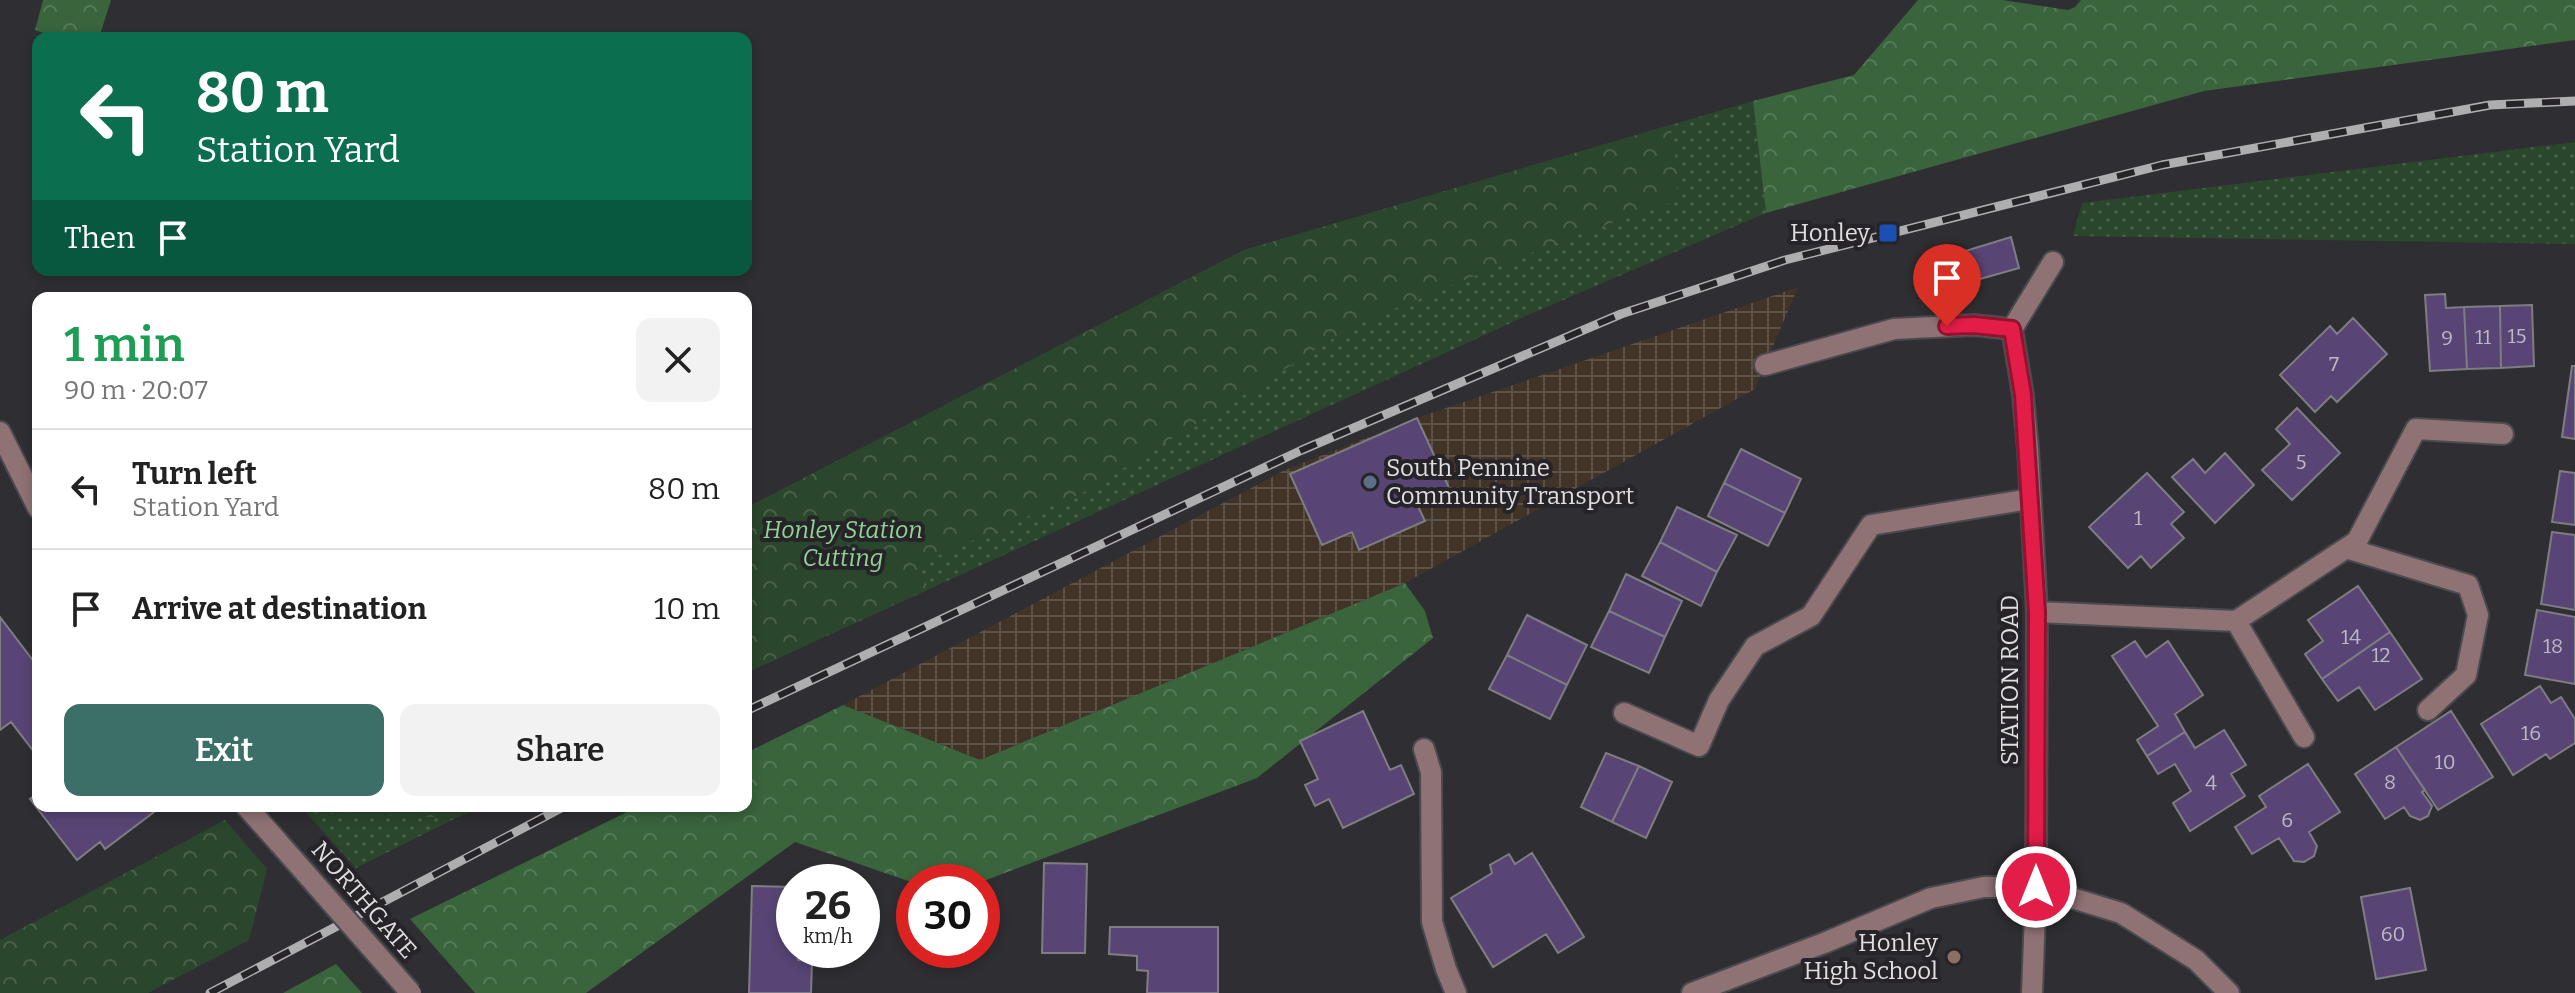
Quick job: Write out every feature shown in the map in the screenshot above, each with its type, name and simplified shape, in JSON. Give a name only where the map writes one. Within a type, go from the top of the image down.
[{"type":"street","points":[[1765,365],[1894,329],[1974,325],[2012,329],[2053,262]]},
{"type":"street","name":"STATION ROAD","points":[[2012,329],[2023,395],[2037,612],[2036,887],[2032,993]]},
{"type":"street","points":[[2037,612],[2236,621],[2357,541],[2416,429],[2503,434]]},
{"type":"street","points":[[0,432],[32,496]]},
{"type":"street","points":[[1624,713],[1699,746],[1719,700],[1755,646],[1811,616],[1871,525],[2030,499]]},
{"type":"street","points":[[2349,549],[2468,585],[2478,615],[2466,675],[2428,710]]},
{"type":"street","points":[[2236,621],[2304,737]]},
{"type":"street","points":[[1424,749],[1431,772],[1432,922],[1456,993]]},
{"type":"street","name":"NORTHGATE","points":[[251,812],[411,993]]},
{"type":"street","points":[[1692,993],[1931,898],[1984,887],[2036,887],[2121,913],[2196,960],[2229,993]]},
{"type":"shaded area","name":"South Pennine Community Transport","points":[[1798,287],[1755,389],[1405,583],[980,760],[843,705],[1287,469],[1417,418]]},
{"type":"green space","points":[[43,0],[111,0],[101,32],[35,30]]},
{"type":"green space","points":[[1918,0],[2002,0],[2068,10],[2081,0],[2575,0],[2575,40],[2204,91],[1766,213],[1753,101],[1854,75]]},
{"type":"green space","name":"Honley Station Cutting","points":[[1753,101],[1766,213],[1526,316],[752,670],[752,505],[1244,250]]},
{"type":"green space","name":"Honley Station Cutting","points":[[1670,125],[1678,173],[1676,201],[1573,236],[1352,326],[1084,492],[918,564],[928,588],[752,670],[752,505],[1244,250]]},
{"type":"green space","points":[[2575,142],[2575,244],[2073,236],[2082,203]]},
{"type":"green space","points":[[1405,583],[1425,611],[1433,638],[1257,778],[1000,875],[1000,864],[896,864],[896,877],[880,871],[880,864],[859,864],[795,842],[586,993],[475,993],[410,919],[627,812],[752,812],[752,750],[843,705],[980,760]]},
{"type":"green space","points":[[305,812],[468,812],[356,868]]},
{"type":"green space","points":[[306,812],[468,812],[457,818]]},
{"type":"green space","points":[[225,820],[267,869],[249,940],[148,993],[0,993],[0,940]]},
{"type":"green space","points":[[336,964],[362,993],[283,993]]},
{"type":"building","points":[[2011,237],[2019,268],[1966,283],[1959,253]]},
{"type":"building","points":[[2445,294],[2446,308],[2464,307],[2467,369],[2430,371],[2425,295]]},
{"type":"building","points":[[2532,305],[2534,366],[2501,368],[2500,306]]},
{"type":"building","points":[[2500,306],[2501,368],[2467,369],[2464,307]]},
{"type":"building","points":[[2353,318],[2387,354],[2337,402],[2331,396],[2315,412],[2280,375],[2330,326],[2337,334]]},
{"type":"building","points":[[2572,366],[2575,366],[2575,439],[2562,437]]},
{"type":"building","points":[[2297,408],[2340,453],[2292,500],[2262,470],[2290,444],[2276,429]]},
{"type":"building","name":"South Pennine Community Transport","points":[[1417,418],[1450,490],[1417,504],[1425,521],[1359,550],[1352,532],[1322,545],[1290,474]]},
{"type":"building","points":[[1741,449],[1801,479],[1785,513],[1724,483]]},
{"type":"building","points":[[2225,453],[2254,485],[2215,523],[2172,477],[2193,459],[2205,473]]},
{"type":"building","points":[[2560,471],[2575,473],[2575,525],[2552,522]]},
{"type":"building","points":[[2147,473],[2184,512],[2171,524],[2184,538],[2151,568],[2141,556],[2128,568],[2089,527]]},
{"type":"building","points":[[1724,483],[1785,513],[1768,546],[1708,516]]},
{"type":"building","points":[[1677,507],[1737,535],[1717,572],[1660,542]]},
{"type":"building","points":[[2552,532],[2575,535],[2575,610],[2541,604]]},
{"type":"building","points":[[1660,542],[1717,572],[1701,606],[1642,576]]},
{"type":"building","points":[[1626,574],[1682,601],[1665,637],[1609,611]]},
{"type":"building","points":[[2358,586],[2390,632],[2322,679],[2305,654],[2323,641],[2308,620]]},
{"type":"building","points":[[2537,610],[2575,617],[2575,684],[2525,675]]},
{"type":"building","points":[[1609,611],[1665,637],[1649,673],[1591,647]]},
{"type":"building","points":[[1527,615],[1587,645],[1567,685],[1507,655]]},
{"type":"building","points":[[0,617],[32,659],[32,749],[11,722],[0,730]]},
{"type":"building","points":[[2390,632],[2422,679],[2375,710],[2359,687],[2338,701],[2322,679]]},
{"type":"building","points":[[2135,641],[2146,657],[2168,641],[2203,695],[2175,714],[2185,732],[2147,756],[2137,740],[2158,726],[2112,656]]},
{"type":"building","points":[[1507,655],[1567,685],[1550,719],[1489,689]]},
{"type":"building","points":[[2540,686],[2551,703],[2561,697],[2575,719],[2575,743],[2550,759],[2546,754],[2513,775],[2481,724]]},
{"type":"building","points":[[1363,711],[1390,770],[1401,765],[1414,794],[1343,828],[1329,799],[1315,806],[1305,785],[1318,779],[1300,741]]},
{"type":"building","points":[[2451,711],[2493,777],[2438,810],[2396,747]]},
{"type":"building","points":[[2224,730],[2246,765],[2231,774],[2245,796],[2190,831],[2173,803],[2191,791],[2175,764],[2158,774],[2147,756],[2185,732],[2195,748]]},
{"type":"building","points":[[2396,747],[2432,806],[2428,816],[2420,820],[2410,816],[2404,807],[2385,819],[2355,774]]},
{"type":"building","points":[[1606,753],[1639,766],[1612,822],[1581,807]]},
{"type":"building","points":[[2308,764],[2340,812],[2309,832],[2317,846],[2314,856],[2304,862],[2294,861],[2279,838],[2252,854],[2235,827],[2266,807],[2259,796]]},
{"type":"building","points":[[1639,766],[1672,782],[1646,838],[1612,822]]},
{"type":"building","points":[[40,812],[154,812],[105,849],[100,842],[77,860]]},
{"type":"building","points":[[1532,853],[1584,937],[1558,953],[1546,934],[1493,967],[1451,898],[1492,873],[1490,865],[1509,854],[1515,864]]},
{"type":"building","points":[[1044,863],[1087,864],[1085,953],[1042,953]]},
{"type":"building","points":[[752,886],[776,887],[776,968],[812,968],[811,993],[749,993]]},
{"type":"building","points":[[2410,888],[2426,970],[2376,979],[2361,897]]},
{"type":"building","points":[[1110,927],[1218,927],[1218,993],[1147,993],[1148,971],[1137,970],[1137,956],[1109,954]]},
{"type":"railway","points":[[752,708],[1302,450],[1621,314],[1785,260],[2162,165],[2490,105],[2575,101]]},
{"type":"railway","points":[[210,993],[554,812]]},
{"type":"place","name":"Honley","points":[[1888,233]]},
{"type":"place","name":"South Pennine Community Transport","points":[[1370,482]]},
{"type":"place","name":"Honley High School","points":[[1954,957]]},
{"type":"route","points":[[1947,326],[2012,329],[2023,395],[2037,612],[2036,887]]}]
